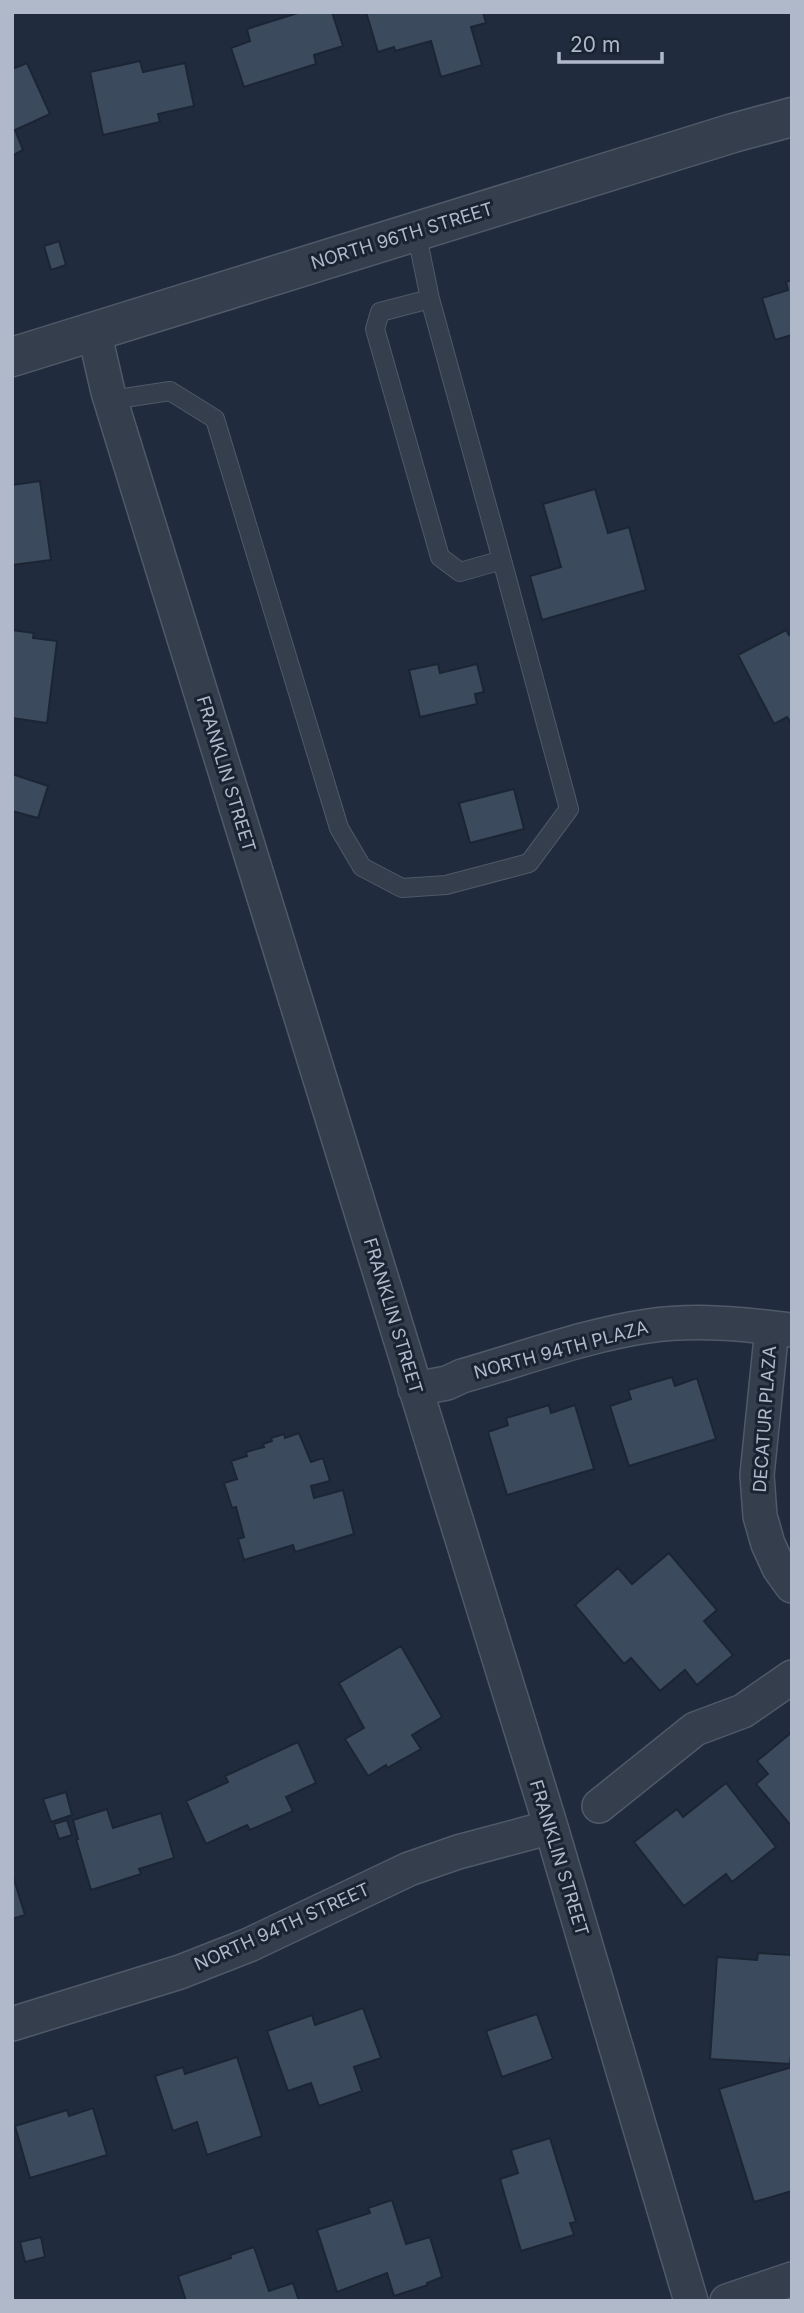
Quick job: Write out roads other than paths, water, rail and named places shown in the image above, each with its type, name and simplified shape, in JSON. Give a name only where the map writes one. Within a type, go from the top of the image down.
[{"type":"street","name":"NORTH 96TH STREET","points":[[12,357],[792,117]]},
{"type":"street","name":"FRANKLIN STREET","points":[[94,331],[111,400],[551,1827],[691,2301]]},
{"type":"street","name":"NORTH 94TH PLAZA","points":[[415,1389],[447,1383],[614,1332],[649,1326],[703,1321],[782,1329]]},
{"type":"street","name":"DECATUR PLAZA","points":[[782,1329],[757,1475],[760,1516],[773,1556],[792,1586]]},
{"type":"street","points":[[599,1806],[695,1729],[743,1711],[792,1677]]},
{"type":"street","name":"NORTH 94TH STREET","points":[[12,2024],[180,1972],[249,1945],[409,1870],[458,1852],[551,1827]]},
{"type":"street","points":[[727,2301],[792,2279]]},
{"type":"lane","points":[[111,400],[170,391],[215,419],[339,828],[362,867],[402,888],[446,885],[529,863],[569,809],[430,299],[416,231]]},
{"type":"lane","points":[[430,299],[380,313],[375,330],[440,557],[460,572],[502,560]]}]
